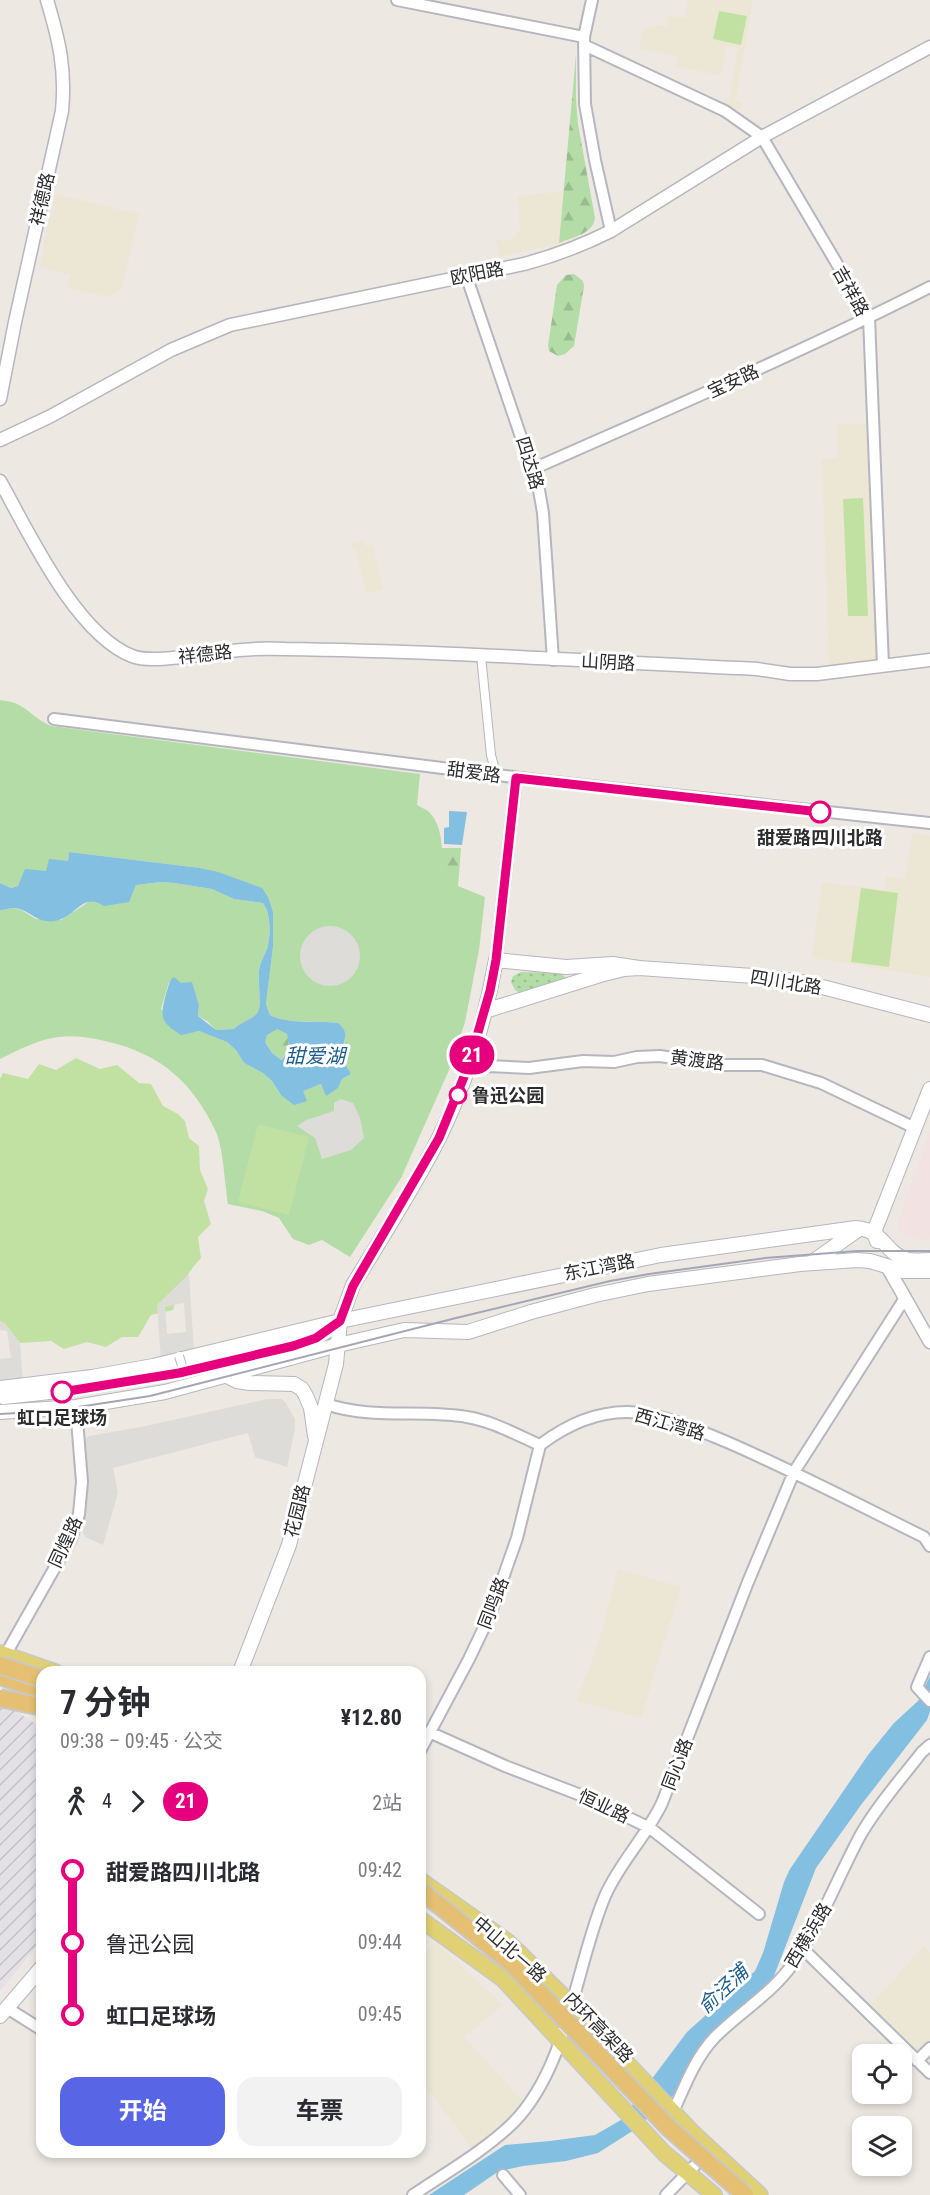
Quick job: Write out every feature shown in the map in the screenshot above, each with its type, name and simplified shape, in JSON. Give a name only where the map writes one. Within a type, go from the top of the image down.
[{"type":"highway","points":[[1,1659],[36,1676]]},
{"type":"highway","points":[[0,1676],[36,1689]]},
{"type":"highway","points":[[0,1688],[36,1703]]},
{"type":"highway","points":[[0,1697],[36,1704]]},
{"type":"highway","name":"内环高架路","points":[[426,1895],[511,1963],[669,2128],[745,2195]]},
{"type":"highway","name":"内环高架路","points":[[426,1909],[504,1971],[661,2132],[728,2195]]},
{"type":"main road","name":"四川北路","points":[[496,960],[566,967],[613,964],[767,977],[807,983],[930,1015]]},
{"type":"main road","points":[[0,1412],[76,1407],[165,1392],[339,1345],[340,1321],[353,1286],[439,1138],[468,1067],[485,1011],[496,960]]},
{"type":"main road","points":[[566,967],[578,973],[577,980],[571,985]]},
{"type":"main road","name":"四川北路","points":[[485,1011],[600,975],[639,968]]},
{"type":"main road","points":[[867,1230],[915,1128],[930,1089]]},
{"type":"main road","points":[[867,1230],[903,1259],[924,1260]]},
{"type":"main road","points":[[867,1230],[888,1268],[924,1260]]},
{"type":"main road","name":"东江湾路","points":[[5,1395],[71,1380],[153,1366],[340,1321],[661,1255],[867,1230]]},
{"type":"main road","name":"东江湾路","points":[[811,1263],[867,1230]]},
{"type":"main road","name":"东江湾路","points":[[339,1345],[409,1330],[464,1333],[531,1312],[637,1286],[811,1263],[864,1261],[903,1271],[930,1271]]},
{"type":"main road","name":"花园路","points":[[242,1666],[289,1545],[339,1345]]},
{"type":"main road","points":[[227,1376],[237,1381],[250,1383],[294,1384],[302,1389],[308,1402],[315,1440]]},
{"type":"main road","points":[[1,1659],[36,1667]]},
{"type":"main road","points":[[0,1697],[36,1711]]},
{"type":"main road","name":"中山北一路","points":[[426,1884],[508,1942],[571,2004],[672,2111],[760,2195]]},
{"type":"main road","name":"中山北一路","points":[[426,1923],[503,1979],[647,2136],[714,2195]]},
{"type":"main road","points":[[4,2012],[36,1974]]},
{"type":"street","name":"祥德路","points":[[0,399],[62,111],[64,91],[62,55],[47,0]]},
{"type":"street","name":"吉祥路","points":[[397,0],[584,41],[725,111],[762,137],[868,318],[883,665]]},
{"type":"street","points":[[592,0],[584,41],[585,104],[611,231]]},
{"type":"street","name":"欧阳路","points":[[0,440],[49,417],[171,350],[220,329],[254,319],[545,259],[586,243],[611,231],[762,137],[930,47]]},
{"type":"street","name":"四达路","points":[[466,275],[533,469],[543,513],[553,660]]},
{"type":"street","name":"宝安路","points":[[533,469],[712,390],[930,287]]},
{"type":"street","name":"祥德路","points":[[0,481],[36,546],[77,609],[100,635],[123,651],[140,659],[152,659],[254,649],[284,649]]},
{"type":"street","name":"山阴路","points":[[284,649],[757,669],[799,674],[835,674],[883,665],[930,660]]},
{"type":"street","points":[[481,656],[491,755],[496,774]]},
{"type":"street","name":"甜爱路","points":[[54,719],[516,778],[930,823]]},
{"type":"street","points":[[496,960],[516,778]]},
{"type":"street","name":"黄渡路","points":[[468,1067],[530,1068],[583,1061],[614,1062],[637,1057],[660,1056],[712,1065],[762,1065],[821,1083],[915,1128]]},
{"type":"street","points":[[888,1268],[930,1342]]},
{"type":"street","name":"同心路","points":[[413,2195],[487,2144],[514,2122],[553,2061],[605,1897],[618,1871],[650,1828],[662,1803],[748,1582],[794,1472],[905,1298]]},
{"type":"street","points":[[179,1356],[184,1372]]},
{"type":"street","points":[[326,1404],[354,1413],[470,1417],[540,1445]]},
{"type":"street","name":"同煌路","points":[[1,1659],[71,1539],[80,1514],[82,1490],[76,1407]]},
{"type":"street","name":"西江湾路","points":[[540,1445],[576,1423],[602,1415],[630,1412],[692,1429],[794,1472],[924,1537],[930,1545]]},
{"type":"street","name":"同鸣路","points":[[426,1738],[490,1615],[517,1538],[540,1445]]},
{"type":"street","points":[[930,1657],[918,1689],[930,1701]]},
{"type":"street","name":"恒业路","points":[[429,1732],[505,1766],[583,1796],[650,1828],[759,1914]]},
{"type":"street","name":"西横浜路","points":[[672,2111],[702,2053],[716,2037],[772,1989],[803,1949],[814,1932],[849,1857],[873,1814],[930,1745]]},
{"type":"street","points":[[803,1949],[930,2073]]},
{"type":"street","points":[[4,2012],[36,2027]]},
{"type":"street","points":[[917,2061],[930,2048]]},
{"type":"street","points":[[666,2195],[711,2150]]},
{"type":"street","points":[[503,2175],[520,2195]]},
{"type":"shaded area","points":[[688,0],[753,0],[735,101],[742,103],[741,111],[723,107],[724,99],[729,100],[738,48],[726,46],[721,75],[677,67],[678,56],[639,49],[643,30],[658,25],[667,27],[669,16],[685,18]]},
{"type":"shaded area","points":[[563,191],[559,243],[499,257],[496,240],[513,239],[520,229],[518,196]]},
{"type":"shaded area","points":[[55,194],[139,214],[122,288],[108,297],[67,288],[70,275],[39,267]]},
{"type":"shaded area","points":[[870,423],[879,660],[829,668],[822,459],[838,458],[837,425]]},
{"type":"shaded area","points":[[364,540],[366,546],[373,545],[383,589],[366,593],[356,549],[353,549],[352,543]]},
{"type":"shaded area","points":[[912,833],[930,836],[930,977],[812,958],[822,882],[884,890],[886,876],[905,879]]},
{"type":"shaded area","points":[[324,926],[336,926],[347,931],[355,939],[360,956],[358,968],[347,981],[336,986],[324,986],[313,981],[305,973],[300,962],[300,950],[305,939],[313,931]]},
{"type":"shaded area","points":[[341,1099],[353,1103],[360,1118],[364,1138],[351,1150],[322,1159],[315,1138],[297,1126],[306,1120],[334,1111],[334,1103]]},
{"type":"shaded area","points":[[930,1131],[930,1239],[918,1240],[900,1232],[898,1223]]},
{"type":"shaded area","points":[[189,1274],[194,1352],[161,1360],[157,1305]],"holes":[[[184,1303],[186,1332],[167,1334],[165,1307]]]},
{"type":"shaded area","points":[[0,1321],[20,1343],[23,1383],[0,1385],[0,1359],[11,1358],[7,1331],[0,1330]]},
{"type":"shaded area","points":[[267,1399],[281,1399],[286,1403],[295,1419],[287,1467],[255,1457],[248,1433],[113,1468],[118,1493],[103,1545],[87,1538],[83,1533],[86,1496],[84,1443],[86,1438]]},
{"type":"shaded area","points":[[618,1569],[681,1587],[641,1718],[577,1701],[601,1634]]},
{"type":"shaded area","points":[[3,1703],[36,1724],[36,1947],[0,1991],[0,1706]]},
{"type":"shaded area","points":[[435,1942],[503,2005],[464,2037],[522,2100],[509,2118],[473,2150],[426,2086],[426,1951]]},
{"type":"shaded area","points":[[924,1946],[930,1953],[930,2041],[919,2052],[870,2005]]},
{"type":"green space","points":[[719,11],[747,16],[741,45],[713,39]]},
{"type":"green space","points":[[576,54],[578,124],[595,218],[586,231],[559,243]]},
{"type":"green space","points":[[574,274],[583,281],[584,286],[574,346],[565,354],[558,356],[549,351],[548,346],[557,285],[566,275]]},
{"type":"green space","points":[[863,498],[868,616],[848,616],[843,499]]},
{"type":"green space","name":"鲁迅公园","points":[[0,700],[22,707],[51,726],[420,774],[417,805],[434,818],[440,833],[441,876],[448,882],[485,897],[479,950],[465,1022],[449,1070],[401,1178],[350,1257],[322,1240],[309,1245],[293,1239],[279,1218],[262,1211],[228,1204],[220,1147],[216,1132],[207,1115],[197,1099],[174,1074],[145,1054],[103,1041],[65,1036],[36,1042],[0,1059],[0,910],[13,908],[36,919],[61,920],[90,901],[132,894],[136,885],[161,882],[212,889],[234,899],[263,903],[268,913],[270,931],[267,949],[259,971],[259,1009],[251,1018],[234,1029],[216,1030],[198,1016],[199,1005],[192,983],[169,982],[161,1009],[191,1032],[199,1031],[227,1042],[236,1050],[244,1063],[263,1073],[272,1081],[281,1095],[321,1084],[326,1095],[338,1088],[342,1079],[351,1074],[342,1056],[345,1035],[338,1023],[294,1021],[270,1015],[266,1004],[273,947],[273,912],[256,886],[200,868],[69,852],[68,861],[22,879],[18,886],[11,888],[0,883]]},
{"type":"green space","points":[[442,848],[461,848],[458,887],[441,876]]},
{"type":"green space","points":[[861,888],[898,893],[889,967],[851,962]]},
{"type":"green space","points":[[521,972],[561,973],[566,978],[565,981],[520,993],[515,990],[511,982],[513,976]]},
{"type":"green space","points":[[277,1029],[287,1034],[288,1042],[288,1049],[280,1060],[265,1042],[266,1035]]},
{"type":"green space","points":[[76,1058],[100,1069],[117,1065],[139,1083],[151,1084],[163,1106],[178,1114],[185,1121],[189,1138],[199,1146],[200,1170],[208,1189],[204,1201],[211,1224],[198,1237],[201,1258],[184,1282],[173,1310],[151,1315],[138,1337],[122,1337],[106,1347],[87,1342],[64,1349],[51,1341],[20,1343],[0,1321],[0,1079],[3,1073],[28,1079],[39,1064],[56,1070]]},
{"type":"green space","points":[[258,1124],[309,1137],[289,1215],[238,1202]]},
{"type":"water","points":[[449,811],[467,812],[462,845],[444,844],[444,828],[449,827]]},
{"type":"water","name":"甜爱湖","points":[[69,852],[200,868],[262,888],[273,912],[273,947],[266,1004],[270,1015],[294,1021],[338,1023],[344,1031],[343,1058],[351,1074],[342,1079],[338,1088],[326,1096],[321,1084],[303,1091],[307,1101],[294,1105],[281,1095],[272,1081],[263,1073],[244,1063],[236,1050],[227,1042],[199,1031],[181,1035],[165,1022],[164,1002],[170,982],[174,977],[181,983],[192,982],[199,1005],[198,1016],[216,1030],[234,1029],[257,1013],[260,1006],[259,971],[267,949],[270,931],[268,913],[263,903],[234,899],[212,889],[161,882],[136,885],[129,902],[104,906],[97,902],[85,903],[59,920],[45,921],[20,909],[0,910],[0,883],[11,888],[18,886],[25,869],[46,871],[49,859],[68,861]],"holes":[[[277,1029],[287,1034],[288,1049],[281,1060],[272,1053],[265,1042],[267,1035]]]},
{"type":"water","points":[[930,1676],[930,1711],[927,1720],[816,1868],[772,1981],[715,2030],[697,2051],[676,2093],[634,2130],[598,2153],[566,2161],[499,2171],[464,2195],[429,2195],[505,2145],[595,2135],[621,2120],[687,2032],[755,1971],[790,1869],[868,1755],[894,1723],[918,1701]]},
{"type":"railway","points":[[0,1414],[52,1411],[150,1396],[456,1318],[610,1281],[649,1274],[765,1258],[857,1251],[930,1251]]},
{"type":"bus line","name":"21","points":[[62,1392],[179,1373],[293,1346],[316,1338],[340,1321],[353,1286],[439,1138],[468,1067],[490,991],[496,960],[516,778],[820,812]]},
{"type":"place","name":"甜爱路四川北路","points":[[820,812]]},
{"type":"place","name":"鲁迅公园","points":[[458,1095]]},
{"type":"place","name":"虹口足球场","points":[[62,1392]]},
{"type":"water label","name":"俞泾浦","points":[[723,1989]]}]
